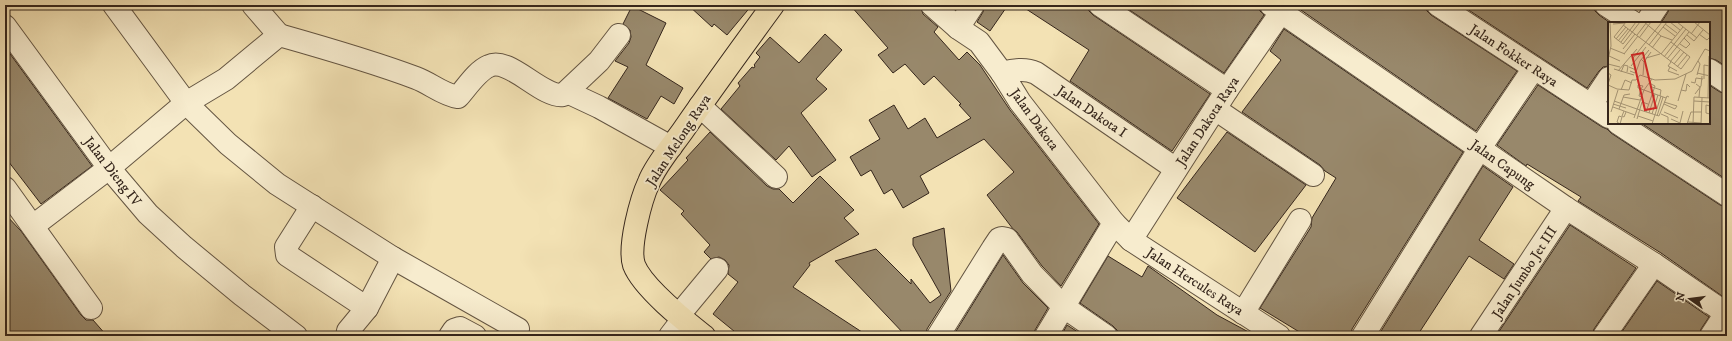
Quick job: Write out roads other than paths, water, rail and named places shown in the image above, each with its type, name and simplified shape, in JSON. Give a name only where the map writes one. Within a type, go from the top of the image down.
[{"type":"main road","name":"Jalan Melong Raya","points":[[704,336],[640,276],[634,264],[633,256],[637,220],[649,181],[671,147],[773,5]]},
{"type":"street","points":[[114,5],[186,103],[228,144],[277,184],[393,258],[518,329]]},
{"type":"street","points":[[253,5],[279,35],[360,58],[418,79],[458,97],[483,70],[490,65],[500,65],[558,96],[567,92],[599,61],[619,34]]},
{"type":"street","name":"Jalan Dakota","points":[[932,5],[958,28],[979,42],[1002,73],[1020,102],[1114,223],[1131,240]]},
{"type":"street","points":[[958,28],[973,5]]},
{"type":"street","points":[[1100,5],[1226,90]]},
{"type":"street","name":"Jalan Fokker Raya","points":[[1438,5],[1608,116]]},
{"type":"street","points":[[1606,5],[1632,22]]},
{"type":"street","points":[[1647,22],[1658,5]]},
{"type":"street","name":"Jalan Dakota Raya","points":[[1131,240],[1279,8]]},
{"type":"street","name":"Jalan Capung","points":[[1279,8],[1566,208],[1654,264],[1726,314]]},
{"type":"street","name":"Jalan Dieng IV","points":[[5,26],[109,168],[148,214],[184,247],[242,295],[296,336]]},
{"type":"street","points":[[33,226],[109,168],[186,103],[226,79],[279,35]]},
{"type":"street","points":[[1363,336],[1480,148],[1534,68]]},
{"type":"street","name":"Jalan Dakota I","points":[[1002,73],[1030,70],[1176,169]]},
{"type":"street","points":[[1710,71],[1727,82]]},
{"type":"street","points":[[1591,105],[1608,80]]},
{"type":"street","points":[[567,92],[599,107],[671,147]]},
{"type":"street","points":[[700,106],[776,177]]},
{"type":"street","points":[[1215,109],[1313,175]]},
{"type":"street","points":[[1620,124],[1727,195]]},
{"type":"street","points":[[5,188],[91,308]]},
{"type":"street","points":[[312,206],[286,247],[287,254],[367,308]]},
{"type":"street","name":"Jalan Jumbo Jet III","points":[[1481,336],[1566,208]]},
{"type":"street","points":[[1243,313],[1300,220]]},
{"type":"street","points":[[1046,336],[1114,223]]},
{"type":"street","points":[[938,336],[993,248],[999,239],[1002,238],[1007,239],[1032,274],[1064,307],[1106,336]]},
{"type":"street","name":"Jalan Hercules Raya","points":[[1131,240],[1279,336]]},
{"type":"street","points":[[347,336],[348,331],[367,308],[393,258]]},
{"type":"street","points":[[1604,336],[1654,264]]},
{"type":"street","points":[[682,315],[717,269]]},
{"type":"street","points":[[1711,336],[1726,314]]},
{"type":"street","points":[[450,336],[454,330],[460,328],[475,336]]}]
